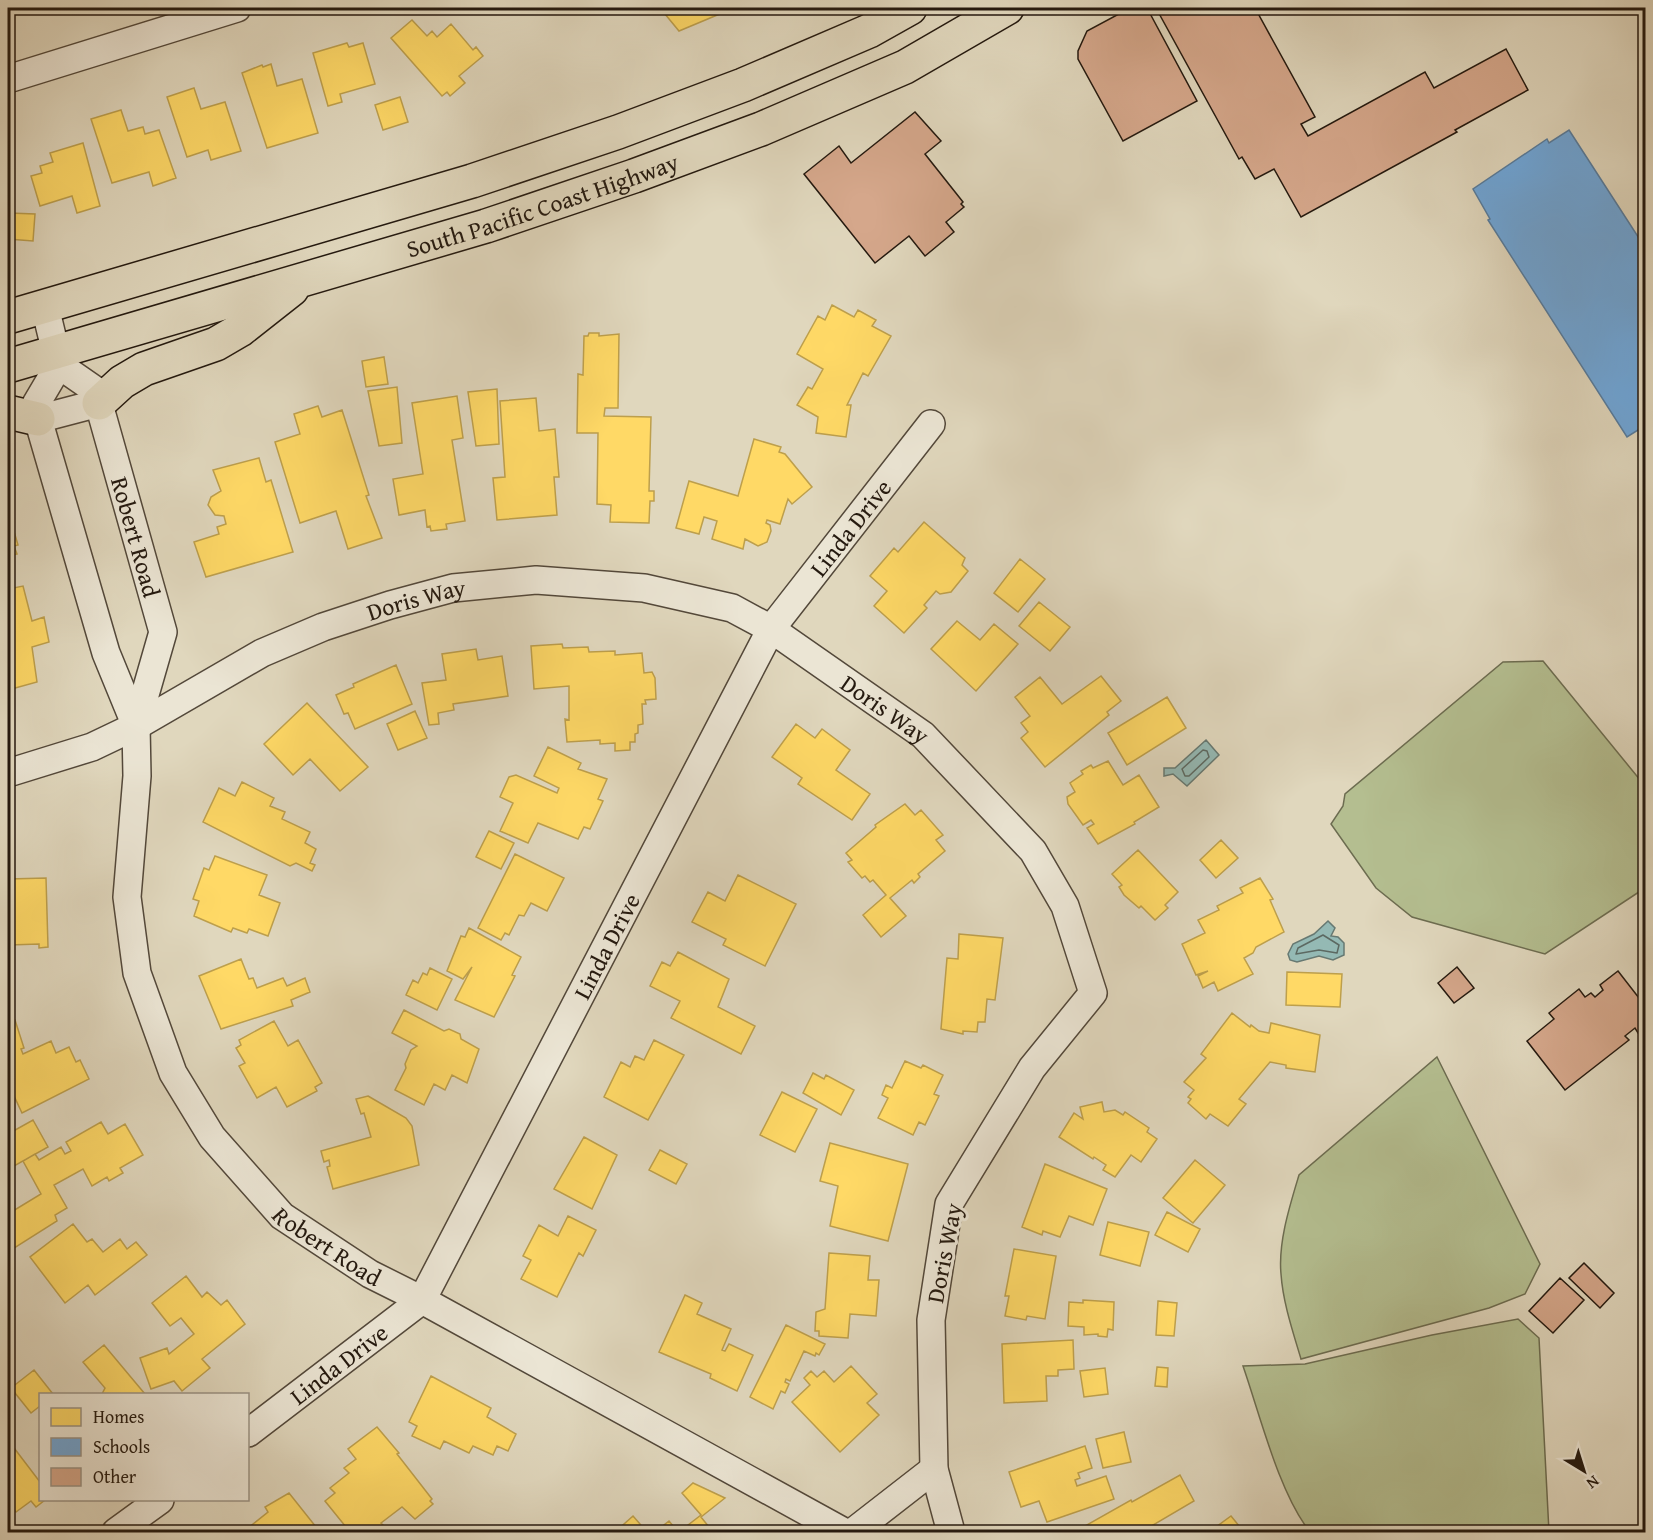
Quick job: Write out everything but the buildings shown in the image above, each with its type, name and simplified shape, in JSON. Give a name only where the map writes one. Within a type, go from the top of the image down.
[{"type":"highway","name":"South Pacific Coast Highway","points":[[8,317],[472,181],[618,132],[743,85],[869,31],[910,8]]},
{"type":"highway","name":"South Pacific Coast Highway","points":[[8,366],[58,359],[306,278],[486,226],[634,176],[761,129],[905,67],[1007,8]]},
{"type":"highway","points":[[99,403],[122,382],[144,369],[216,344],[240,330],[306,278]]},
{"type":"street","points":[[8,79],[237,8]]},
{"type":"street","points":[[45,307],[58,359]]},
{"type":"street","name":"Robert Road","points":[[136,726],[106,653],[23,416],[36,404],[58,359],[95,390],[163,632],[136,726],[137,777],[127,897],[137,973],[173,1073],[212,1137],[282,1216],[370,1274],[422,1300],[844,1533]]},
{"type":"street","points":[[23,416],[99,403]]},
{"type":"street","name":"Linda Drive","points":[[249,1431],[422,1300],[771,629],[930,424]]},
{"type":"street","name":"Doris Way","points":[[8,773],[92,747],[136,726],[262,654],[313,631],[390,605],[453,588],[536,580],[644,588],[732,608],[771,629],[923,735],[1033,851],[1065,906],[1093,993],[1032,1068],[949,1204],[931,1320],[934,1469],[951,1533]]},
{"type":"street","points":[[853,1533],[934,1469]]},
{"type":"street","points":[[116,1533],[159,1501]]},
{"type":"green space","points":[[1543,661],[1645,786],[1645,888],[1545,954],[1412,917],[1376,888],[1331,824],[1343,806],[1345,794],[1503,662]]},
{"type":"green space","points":[[1437,1057],[1540,1264],[1525,1294],[1489,1308],[1301,1359],[1286,1307],[1281,1262],[1286,1224],[1299,1175]]},
{"type":"green space","points":[[1518,1319],[1539,1338],[1549,1532],[1310,1532],[1299,1516],[1280,1475],[1243,1366],[1305,1364],[1432,1335]]},
{"type":"water","points":[[1206,740],[1219,755],[1187,786],[1173,774],[1164,776],[1164,768],[1175,768]]},
{"type":"water","points":[[1328,921],[1335,928],[1331,936],[1338,937],[1344,943],[1344,955],[1333,960],[1319,956],[1297,962],[1290,960],[1288,954],[1293,944],[1314,934]]}]
